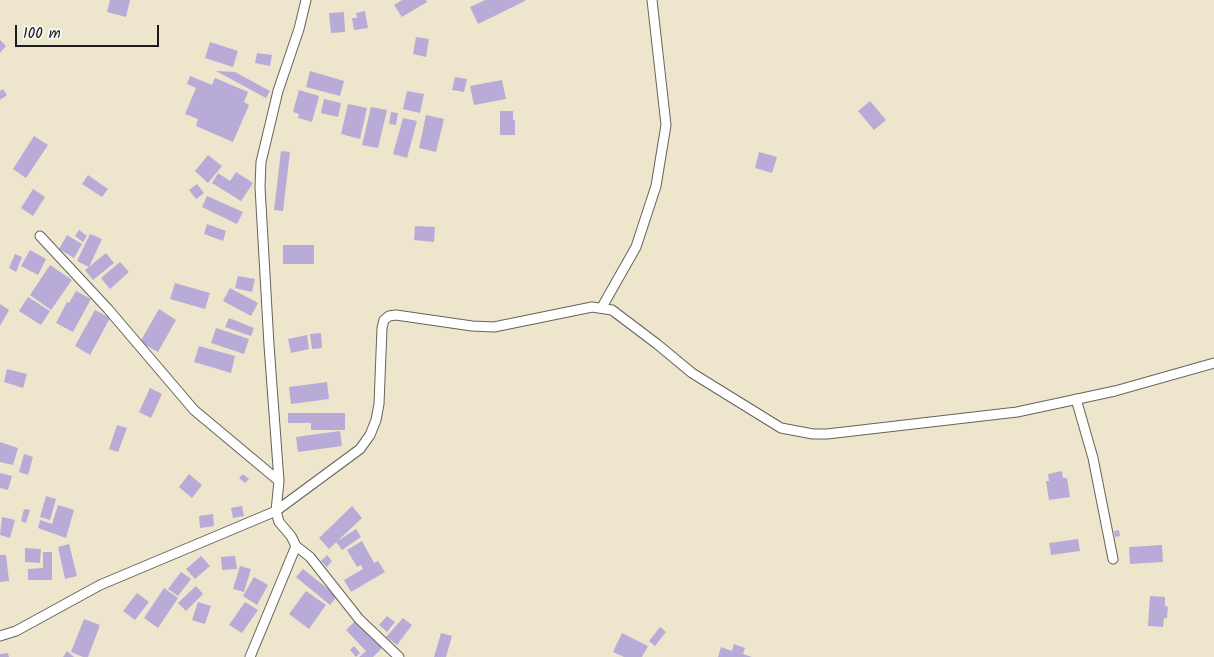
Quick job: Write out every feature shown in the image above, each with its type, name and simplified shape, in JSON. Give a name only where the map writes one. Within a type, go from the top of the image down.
[{"type":"street","points":[[602,307],[636,247],[656,186],[665,134],[666,125],[652,0]]},
{"type":"street","points":[[308,1],[278,91],[261,162],[260,187],[279,480],[276,511],[279,522],[292,536],[296,546],[310,557],[359,619],[399,657]]},
{"type":"street","points":[[40,236],[108,309],[194,410],[279,480]]},
{"type":"street","points":[[0,636],[16,631],[100,585],[276,511],[360,449],[370,435],[376,420],[379,404],[382,328],[384,320],[396,314],[472,326],[494,327],[592,307],[602,307],[612,310],[623,317],[692,373],[781,428],[803,433],[828,434],[1018,412],[1115,391],[1214,363]]},
{"type":"street","points":[[1076,399],[1093,458],[1114,558]]},
{"type":"street","points":[[251,656],[296,546]]},
{"type":"building","points":[[110,0],[130,0],[126,17],[107,12]]},
{"type":"building","points":[[402,0],[426,0],[427,2],[402,17],[394,5]]},
{"type":"building","points":[[485,0],[525,1],[478,24],[470,7]]},
{"type":"building","points":[[365,11],[368,28],[354,30],[352,18],[357,18],[356,13]]},
{"type":"building","points":[[344,12],[345,32],[331,33],[329,13]]},
{"type":"building","points":[[416,37],[429,39],[426,57],[413,54]]},
{"type":"building","points":[[0,40],[6,46],[0,53]]},
{"type":"building","points":[[210,42],[238,51],[233,67],[205,58]]},
{"type":"building","points":[[257,53],[272,55],[270,66],[255,63]]},
{"type":"building","points":[[216,71],[235,72],[270,91],[266,98]]},
{"type":"building","points":[[310,71],[344,81],[340,96],[306,87]]},
{"type":"building","points":[[190,76],[212,85],[215,78],[248,92],[244,102],[249,105],[233,142],[196,126],[198,119],[185,114],[196,88],[187,84]]},
{"type":"building","points":[[455,77],[467,79],[464,92],[452,90]]},
{"type":"building","points":[[502,80],[506,99],[474,105],[470,86]]},
{"type":"building","points":[[3,89],[7,95],[0,100],[0,91]]},
{"type":"building","points":[[299,90],[319,96],[312,122],[298,118],[299,114],[293,112]]},
{"type":"building","points":[[407,91],[424,94],[420,113],[403,109]]},
{"type":"building","points":[[324,99],[341,103],[338,117],[321,113]]},
{"type":"building","points":[[870,101],[886,120],[874,130],[858,111]]},
{"type":"building","points":[[348,104],[367,108],[360,139],[341,134]]},
{"type":"building","points":[[371,107],[387,110],[378,148],[362,145]]},
{"type":"building","points":[[500,111],[513,111],[515,135],[500,135]]},
{"type":"building","points":[[391,112],[398,113],[396,125],[389,124]]},
{"type":"building","points":[[426,115],[444,119],[436,152],[419,148]]},
{"type":"building","points":[[403,118],[417,121],[407,158],[393,154]]},
{"type":"building","points":[[34,136],[48,145],[26,178],[13,169]]},
{"type":"building","points":[[281,151],[290,152],[283,211],[274,210]]},
{"type":"building","points":[[759,152],[777,157],[772,173],[755,168]]},
{"type":"building","points":[[208,155],[222,166],[208,183],[195,171]]},
{"type":"building","points":[[236,172],[253,183],[241,201],[212,183],[218,173],[230,181]]},
{"type":"building","points":[[88,175],[108,189],[102,197],[82,184]]},
{"type":"building","points":[[197,184],[204,193],[196,199],[189,190]]},
{"type":"building","points":[[33,189],[45,197],[33,216],[21,208]]},
{"type":"building","points":[[207,196],[243,212],[237,224],[202,207]]},
{"type":"building","points":[[207,224],[226,231],[223,241],[204,234]]},
{"type":"building","points":[[415,226],[435,227],[434,242],[414,240]]},
{"type":"building","points":[[79,230],[87,236],[83,242],[75,236]]},
{"type":"building","points":[[90,234],[102,239],[89,267],[77,261]]},
{"type":"building","points":[[67,235],[82,244],[74,258],[59,249]]},
{"type":"building","points":[[283,245],[314,245],[314,264],[283,264]]},
{"type":"building","points":[[30,250],[46,259],[38,275],[21,266]]},
{"type":"building","points":[[106,253],[114,263],[93,280],[85,270]]},
{"type":"building","points":[[15,254],[22,257],[16,272],[9,268]]},
{"type":"building","points":[[120,262],[129,272],[110,289],[101,278]]},
{"type":"building","points":[[50,265],[72,280],[51,310],[30,295]]},
{"type":"building","points":[[238,276],[255,279],[252,292],[235,288]]},
{"type":"building","points":[[175,283],[210,293],[205,309],[170,299]]},
{"type":"building","points":[[230,288],[258,303],[251,316],[223,301]]},
{"type":"building","points":[[76,291],[91,299],[73,332],[56,323],[67,302],[69,303]]},
{"type":"building","points":[[28,297],[50,311],[41,325],[19,311]]},
{"type":"building","points":[[0,304],[9,310],[0,326]]},
{"type":"building","points":[[159,309],[176,320],[158,352],[140,342]]},
{"type":"building","points":[[95,310],[110,318],[90,355],[75,346]]},
{"type":"building","points":[[229,318],[254,328],[251,336],[225,327]]},
{"type":"building","points":[[216,328],[249,339],[244,354],[211,343]]},
{"type":"building","points":[[321,333],[322,348],[312,349],[310,334]]},
{"type":"building","points":[[307,335],[309,349],[291,353],[288,339]]},
{"type":"building","points":[[199,346],[235,356],[231,373],[194,362]]},
{"type":"building","points":[[7,369],[27,374],[23,388],[4,382]]},
{"type":"building","points":[[327,382],[329,399],[291,404],[289,387]]},
{"type":"building","points":[[150,388],[162,394],[151,418],[139,412]]},
{"type":"building","points":[[288,413],[345,413],[345,430],[311,430],[311,423],[288,423]]},
{"type":"building","points":[[117,425],[127,428],[118,452],[109,449]]},
{"type":"building","points":[[340,431],[342,446],[298,452],[296,437]]},
{"type":"building","points":[[0,442],[18,448],[13,465],[0,462]]},
{"type":"building","points":[[24,454],[33,457],[28,475],[19,472]]},
{"type":"building","points":[[1062,471],[1063,478],[1067,478],[1070,497],[1049,500],[1046,481],[1049,481],[1048,474]]},
{"type":"building","points":[[0,473],[12,476],[8,490],[0,488]]},
{"type":"building","points":[[189,474],[202,485],[192,498],[179,487]]},
{"type":"building","points":[[243,474],[249,479],[245,483],[239,478]]},
{"type":"building","points":[[46,496],[56,499],[50,520],[40,517]]},
{"type":"building","points":[[58,505],[74,510],[66,538],[38,528],[40,520],[52,524]]},
{"type":"building","points":[[242,506],[244,516],[233,518],[231,508]]},
{"type":"building","points":[[352,506],[362,518],[329,549],[319,538]]},
{"type":"building","points":[[24,509],[30,510],[26,523],[21,521]]},
{"type":"building","points":[[213,514],[214,526],[200,528],[199,516]]},
{"type":"building","points":[[2,517],[15,520],[10,538],[0,535]]},
{"type":"building","points":[[356,529],[361,537],[342,550],[336,542]]},
{"type":"building","points":[[1119,530],[1120,536],[1115,537],[1114,531]]},
{"type":"building","points":[[1078,539],[1080,551],[1051,555],[1049,543]]},
{"type":"building","points":[[362,541],[374,563],[378,561],[385,572],[351,592],[344,580],[363,569],[361,565],[357,567],[347,550]]},
{"type":"building","points":[[69,544],[77,576],[65,579],[58,547]]},
{"type":"building","points":[[1162,545],[1163,562],[1130,564],[1129,547]]},
{"type":"building","points":[[25,548],[41,549],[40,563],[25,562]]},
{"type":"building","points":[[43,552],[52,552],[52,580],[28,580],[28,569],[43,568]]},
{"type":"building","points":[[0,555],[6,555],[9,581],[0,582]]},
{"type":"building","points":[[327,555],[332,561],[327,567],[321,561]]},
{"type":"building","points":[[201,556],[210,566],[195,579],[186,569]]},
{"type":"building","points":[[235,556],[237,569],[222,570],[221,557]]},
{"type":"building","points":[[240,566],[251,569],[244,592],[233,589]]},
{"type":"building","points":[[303,569],[337,596],[330,605],[296,577]]},
{"type":"building","points":[[181,572],[191,579],[178,596],[168,589]]},
{"type":"building","points":[[254,577],[268,585],[257,605],[243,596]]},
{"type":"building","points":[[196,586],[203,594],[186,611],[178,603]]},
{"type":"building","points":[[164,588],[178,598],[158,628],[144,618]]},
{"type":"building","points":[[306,591],[326,605],[309,629],[289,614]]},
{"type":"building","points":[[137,593],[149,602],[135,620],[123,611]]},
{"type":"building","points":[[1150,596],[1165,597],[1165,606],[1168,607],[1167,618],[1164,618],[1163,627],[1148,626]]},
{"type":"building","points":[[198,602],[211,606],[205,624],[192,620]]},
{"type":"building","points":[[245,602],[258,610],[242,633],[229,625]]},
{"type":"building","points":[[387,616],[395,622],[387,632],[379,625]]},
{"type":"building","points":[[403,618],[412,625],[397,645],[386,637]]},
{"type":"building","points":[[84,619],[100,625],[88,657],[71,652]]},
{"type":"building","points":[[356,620],[382,648],[373,657],[359,657],[366,651],[346,630]]},
{"type":"building","points":[[660,627],[666,632],[655,646],[649,641]]},
{"type":"building","points":[[441,633],[452,636],[446,657],[434,657]]},
{"type":"building","points":[[622,633],[648,646],[642,657],[624,657],[613,652]]},
{"type":"building","points":[[734,644],[745,648],[743,654],[752,657],[718,657],[721,647],[732,651]]},
{"type":"building","points":[[354,646],[360,653],[356,657],[350,650]]},
{"type":"building","points":[[67,651],[74,657],[63,657]]},
{"type":"building","points":[[8,653],[9,657],[0,657],[0,654]]}]
